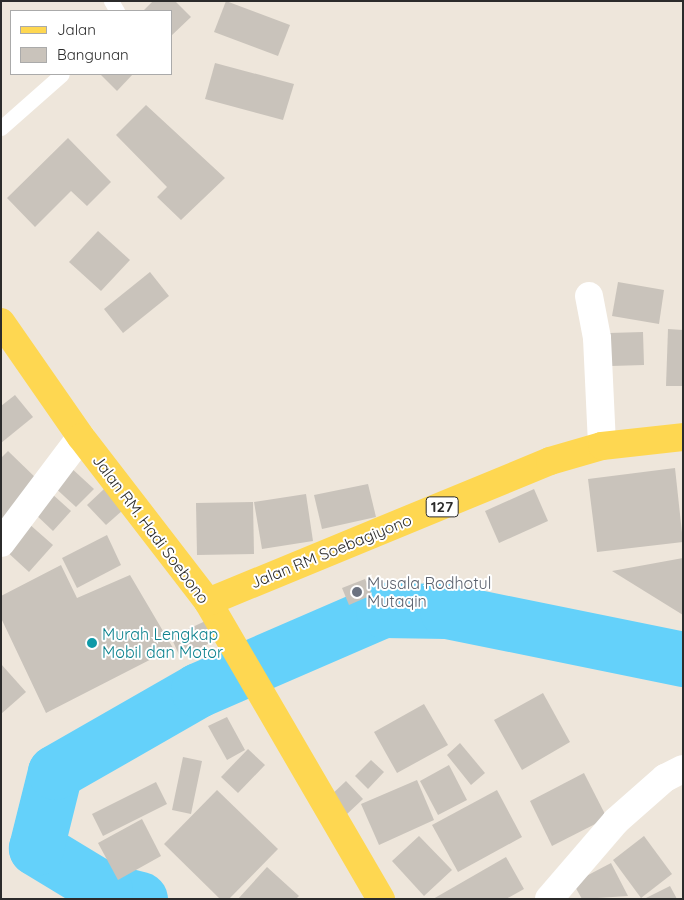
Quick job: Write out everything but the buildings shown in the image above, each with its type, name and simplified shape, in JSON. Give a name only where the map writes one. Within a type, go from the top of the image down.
[{"type":"main road","name":"Jalan RM. Hadi Soebono","points":[[1,322],[81,437],[208,602],[236,646],[381,899]]},
{"type":"main road","name":"Jalan RM Soebagiyono","points":[[208,602],[550,461],[602,446],[683,437]]},
{"type":"street","points":[[589,296],[597,338],[602,446]]},
{"type":"street","points":[[1,543],[39,486],[81,437]]},
{"type":"street","points":[[549,899],[616,821],[665,778],[683,769]]},
{"type":"lane","points":[[1,128],[61,75]]},
{"type":"waterway","points":[[140,899],[105,890],[36,848],[55,772],[198,690],[383,610],[447,611],[683,659]]},
{"type":"place","name":"Musala Rodhotul Mutaqin","points":[[357,592]]},
{"type":"place","name":"Murah Lengkap Mobil dan Motor","points":[[92,643]]}]
